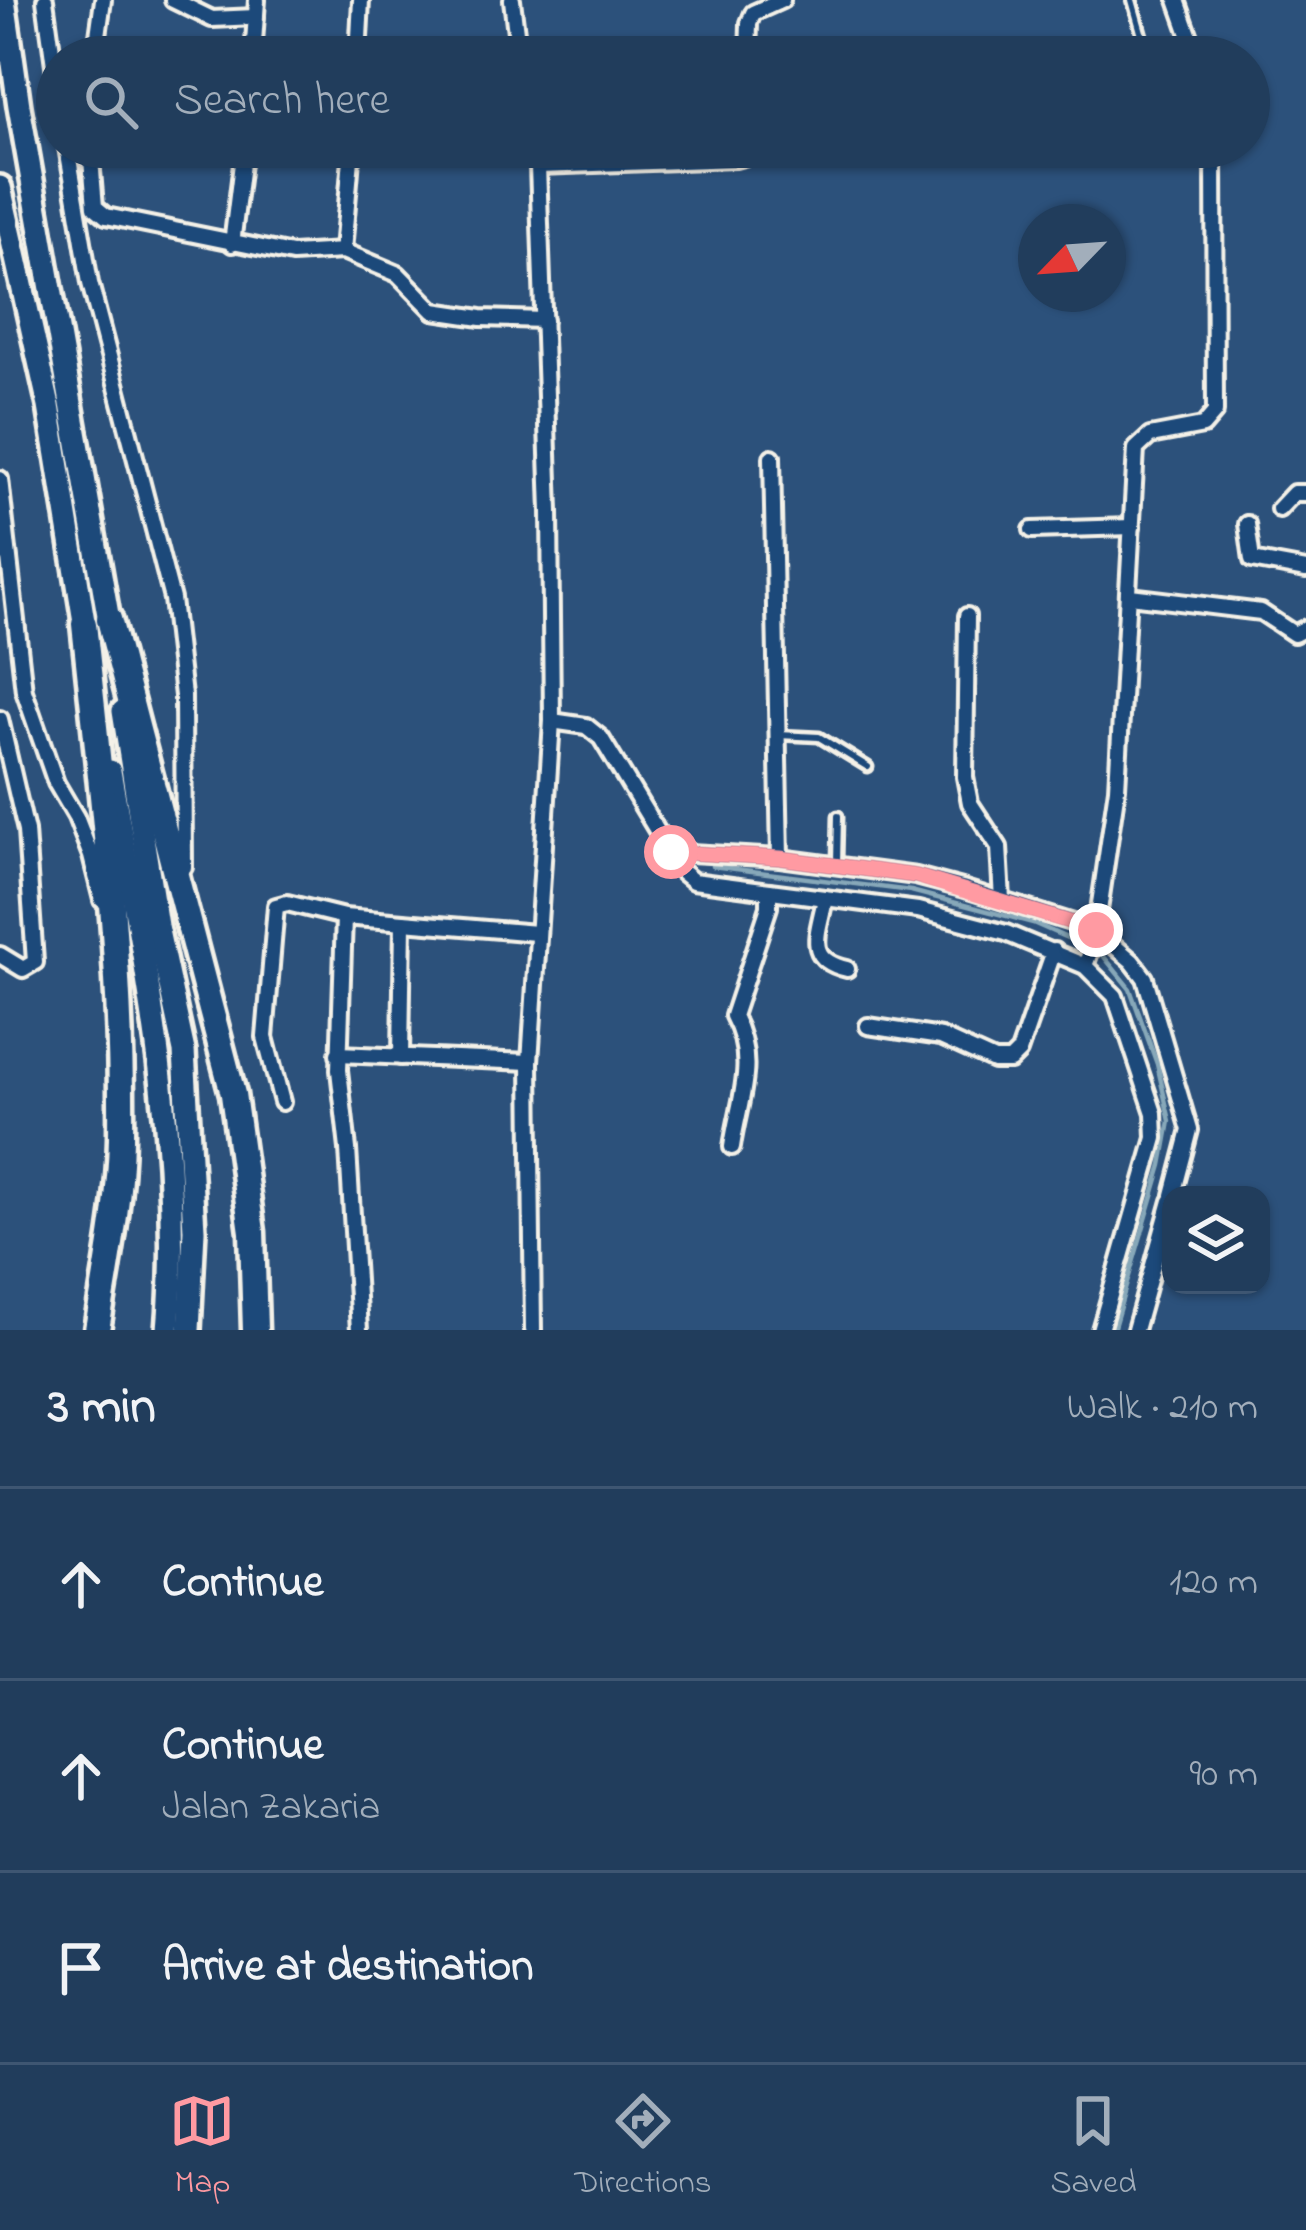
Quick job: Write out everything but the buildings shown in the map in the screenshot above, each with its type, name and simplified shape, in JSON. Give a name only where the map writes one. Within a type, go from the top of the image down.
[{"type":"highway","points":[[96,622],[121,1138],[117,1204],[97,1330]]},
{"type":"highway","points":[[96,622],[210,1001],[243,1150],[255,1330]]},
{"type":"main road","points":[[4,0],[159,1048],[168,1148],[168,1330]]},
{"type":"main road","points":[[0,187],[184,1051],[194,1230],[189,1330]]},
{"type":"street","points":[[45,0],[50,36]]},
{"type":"street","points":[[97,36],[103,0]]},
{"type":"street","points":[[173,0],[212,19],[256,17]]},
{"type":"street","points":[[255,36],[257,0]]},
{"type":"street","points":[[359,36],[361,0]]},
{"type":"street","points":[[512,0],[517,36]]},
{"type":"street","points":[[748,36],[753,13],[782,0]]},
{"type":"street","points":[[1178,0],[1190,36]]},
{"type":"street","points":[[71,168],[90,283],[172,599],[182,696],[182,858],[210,1001]]},
{"type":"street","points":[[92,168],[95,207],[106,216],[292,254],[343,251],[398,274],[434,311],[544,320]]},
{"type":"street","points":[[232,244],[241,168]]},
{"type":"street","points":[[343,251],[350,168]]},
{"type":"street","points":[[533,1330],[530,1062],[552,721],[538,168]]},
{"type":"street","points":[[1086,962],[1096,934],[1117,788],[1134,463],[1142,441],[1203,426],[1214,412],[1214,168]]},
{"type":"street","points":[[78,211],[95,207]]},
{"type":"street","points":[[772,457],[780,858]]},
{"type":"street","points":[[0,479],[8,637],[32,722],[92,856],[112,940]]},
{"type":"street","points":[[1279,509],[1294,493],[1306,493]]},
{"type":"street","points":[[1247,524],[1252,560],[1306,569]]},
{"type":"street","points":[[1031,530],[1132,527]]},
{"type":"street","points":[[1130,596],[1261,613],[1294,634],[1306,628]]},
{"type":"street","points":[[967,616],[964,777],[970,802],[999,847],[1002,900]]},
{"type":"street","points":[[0,719],[26,831],[35,962],[23,969],[0,955]]},
{"type":"street","points":[[552,721],[586,726],[601,739],[682,872],[693,881],[918,910],[1006,933],[1086,962],[1114,996],[1154,1113],[1155,1138],[1100,1330]]},
{"type":"street","points":[[671,852],[780,858],[916,876],[1096,934],[1132,961],[1144,978],[1190,1130],[1175,1186]]},
{"type":"street","points":[[732,1147],[738,1106],[748,1080],[742,1030],[733,1016],[769,907],[769,891]]},
{"type":"street","points":[[825,898],[820,958],[847,969]]},
{"type":"street","points":[[282,1102],[265,1037],[274,911],[287,903],[344,917],[536,934]]},
{"type":"street","points":[[344,917],[338,1054],[359,1330]]},
{"type":"street","points":[[401,1057],[403,922]]},
{"type":"street","points":[[868,1026],[941,1036],[994,1061],[1010,1061],[1019,1052],[1054,951]]},
{"type":"street","points":[[338,1054],[530,1062]]},
{"type":"street","points":[[1135,1330],[1162,1234]]},
{"type":"lane","points":[[1132,0],[1142,36]]},
{"type":"lane","points":[[779,735],[819,737],[868,767]]},
{"type":"lane","points":[[836,866],[838,816]]},
{"type":"waterway","points":[[712,866],[911,891],[1033,923],[1101,953],[1130,989],[1157,1064],[1170,1121],[1162,1165],[1113,1330]]},
{"type":"route","points":[[671,852],[780,858],[916,876],[1096,930]]}]
